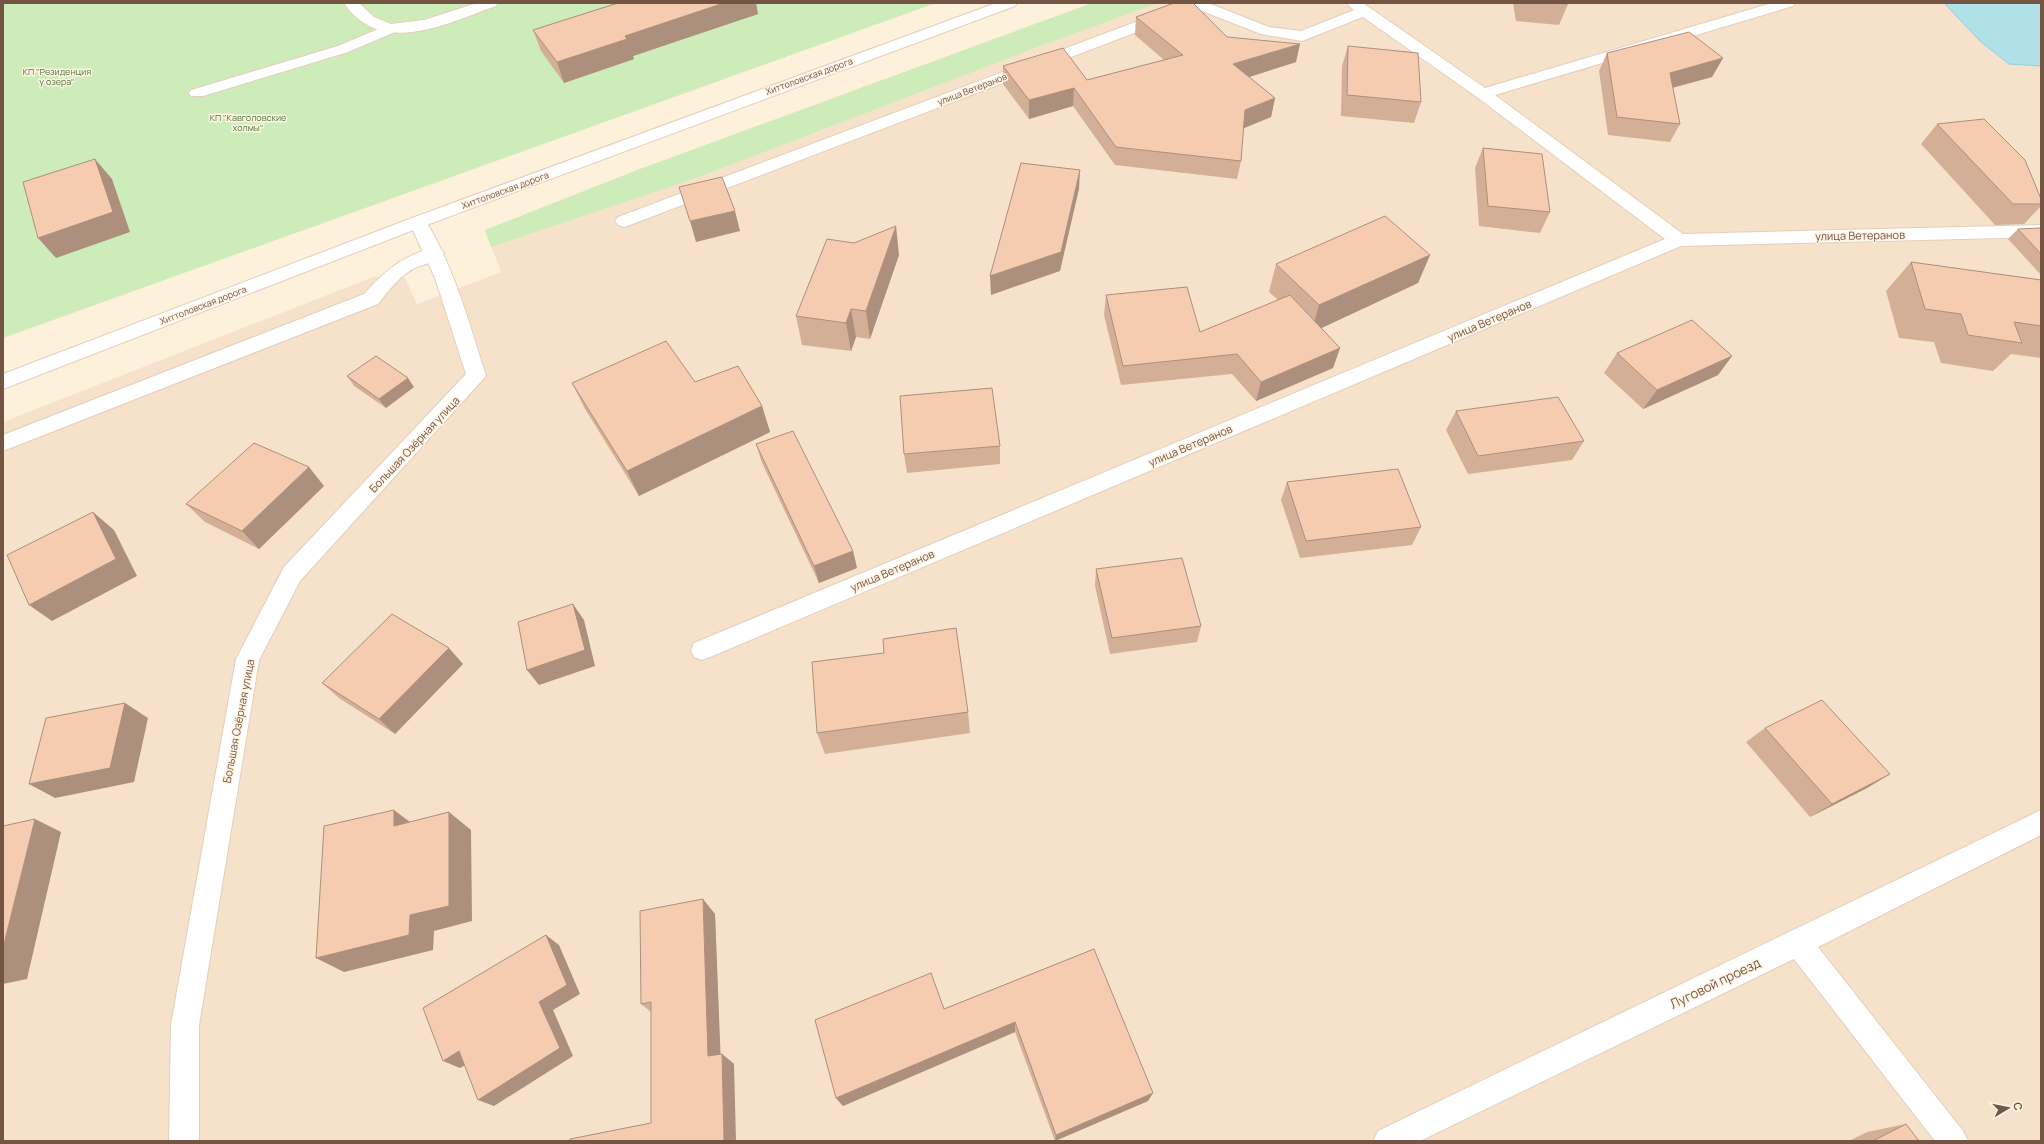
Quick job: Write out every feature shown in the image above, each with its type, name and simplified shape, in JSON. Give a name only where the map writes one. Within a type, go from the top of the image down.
[{"type":"street","points":[[352,3],[369,21],[390,29]]},
{"type":"street","points":[[197,93],[343,49],[390,29],[418,26],[492,3]]},
{"type":"street","name":"Хиттоловская дорога","points":[[3,382],[418,222],[1010,3]]},
{"type":"street","points":[[1483,94],[1788,3]]},
{"type":"street","name":"улица Ветеранов","points":[[624,221],[1197,4],[1266,31],[1302,36],[1359,7],[1483,94],[1680,240]]},
{"type":"street","name":"Большая Озёрная улица","points":[[184,1141],[184,1025],[248,659],[292,574],[476,376],[450,291],[435,253],[418,222]]},
{"type":"street","name":"улица Ветеранов","points":[[702,650],[1680,240],[2041,231]]},
{"type":"street","points":[[3,443],[371,299],[390,277],[408,264],[435,253]]},
{"type":"street","name":"Луговой проезд","points":[[1388,1141],[1798,943],[2041,822]]},
{"type":"street","points":[[1798,943],[1952,1141]]},
{"type":"shaded area","points":[[1092,3],[2041,3],[2041,1141],[3,1141],[3,422],[373,277],[405,278],[417,304],[501,272],[485,230],[640,169]]},
{"type":"green space","name":"КП \"Кавголовские холмы\"","points":[[3,3],[936,3],[3,338]]},
{"type":"green space","points":[[1092,3],[1158,3],[1032,49],[696,178],[491,247],[485,230],[640,169]]},
{"type":"water","points":[[1944,3],[2041,3],[2041,66],[2009,64],[1981,42]]},
{"type":"building","points":[[618,3],[724,3],[625,36],[627,39],[557,62],[533,30]]},
{"type":"building","points":[[1174,3],[1193,3],[1227,37],[1300,44],[1233,64],[1275,98],[1245,110],[1241,161],[1116,147],[1074,88],[1029,100],[1003,66],[1063,48],[1087,80],[1183,55],[1136,17]]},
{"type":"building","points":[[1689,32],[1723,58],[1670,73],[1680,124],[1617,117],[1607,53]]},
{"type":"building","points":[[1348,46],[1418,53],[1421,102],[1347,95]]},
{"type":"building","points":[[1984,119],[2025,160],[2041,199],[2041,204],[2013,204],[1937,124]]},
{"type":"building","points":[[1483,148],[1542,154],[1550,212],[1488,206]]},
{"type":"building","points":[[95,159],[113,212],[38,238],[23,182]]},
{"type":"building","points":[[1021,163],[1080,170],[1061,252],[990,276]]},
{"type":"building","points":[[722,177],[735,211],[690,221],[679,187]]},
{"type":"building","points":[[1385,216],[1430,255],[1319,305],[1276,264]]},
{"type":"building","points":[[896,226],[866,311],[851,309],[846,323],[796,316],[827,239],[854,243]]},
{"type":"building","points":[[2040,228],[2041,231],[2041,254],[2018,229]]},
{"type":"building","points":[[1911,262],[2041,280],[2041,326],[2014,322],[2022,343],[1968,335],[1961,314],[1925,309]]},
{"type":"building","points":[[1187,287],[1200,332],[1290,295],[1340,348],[1261,382],[1237,354],[1123,366],[1106,295]]},
{"type":"building","points":[[1692,320],[1732,356],[1657,390],[1617,353]]},
{"type":"building","points":[[666,341],[695,382],[738,366],[762,406],[627,471],[572,383]]},
{"type":"building","points":[[376,356],[408,378],[379,399],[347,376]]},
{"type":"building","points":[[992,388],[1000,446],[904,454],[900,396]]},
{"type":"building","points":[[1558,397],[1584,441],[1478,456],[1456,411]]},
{"type":"building","points":[[793,431],[853,551],[814,566],[756,444]]},
{"type":"building","points":[[254,443],[309,467],[242,531],[186,504]]},
{"type":"building","points":[[1398,469],[1421,527],[1306,541],[1287,482]]},
{"type":"building","points":[[93,512],[116,559],[29,605],[7,555]]},
{"type":"building","points":[[1182,558],[1201,626],[1112,638],[1096,569]]},
{"type":"building","points":[[573,604],[585,650],[527,670],[518,622]]},
{"type":"building","points":[[392,614],[449,648],[379,719],[322,683]]},
{"type":"building","points":[[956,628],[968,712],[817,733],[812,662],[884,653],[883,639]]},
{"type":"building","points":[[1822,700],[1890,774],[1832,804],[1765,728]]},
{"type":"building","points":[[125,703],[110,768],[29,784],[46,718]]},
{"type":"building","points":[[394,810],[394,826],[449,812],[449,906],[410,915],[409,935],[316,958],[324,826]]},
{"type":"building","points":[[35,819],[3,948],[3,826]]},
{"type":"building","points":[[703,899],[708,1056],[722,1054],[724,1141],[570,1141],[570,1139],[651,1123],[651,1002],[641,1004],[640,911]]},
{"type":"building","points":[[546,935],[567,985],[539,1002],[560,1048],[478,1100],[459,1051],[443,1061],[423,1008]]},
{"type":"building","points":[[1094,949],[1153,1093],[1056,1135],[1015,1022],[836,1098],[815,1020],[931,973],[944,1009]]},
{"type":"building","points":[[1906,1124],[1919,1141],[1873,1141]]},
{"type":"park label","name":"КП \"Резиденция у озера\"","points":[[57,76]]}]
